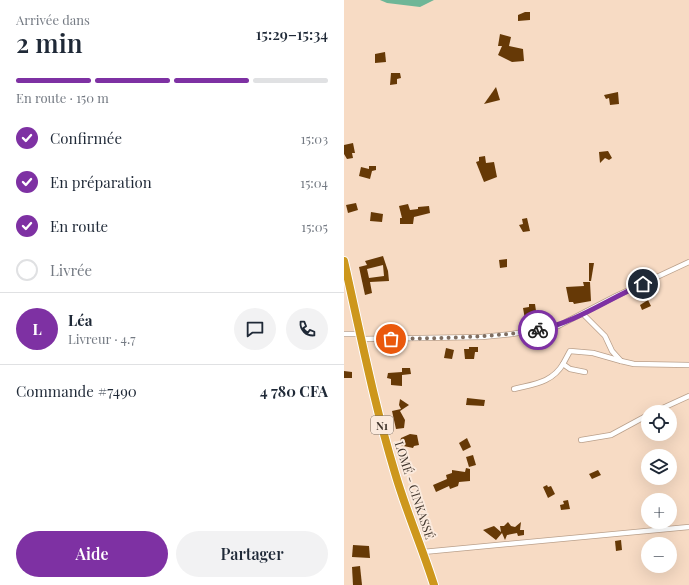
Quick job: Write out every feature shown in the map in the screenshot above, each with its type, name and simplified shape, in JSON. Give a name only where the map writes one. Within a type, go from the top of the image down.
[{"type":"highway","name":"LOMÉ - CINKASSÉ","points":[[344,261],[394,472],[434,585]]},
{"type":"street","points":[[344,334],[361,337],[512,334],[558,326],[616,296],[689,262]]},
{"type":"street","points":[[583,314],[605,336],[612,350],[621,361]]},
{"type":"street","points":[[514,390],[539,384],[553,377],[558,372],[570,351],[593,353],[634,364],[689,365]]},
{"type":"street","points":[[563,364],[570,369],[585,372]]},
{"type":"street","points":[[669,405],[689,396]]},
{"type":"street","points":[[581,440],[611,435],[641,419]]},
{"type":"street","points":[[423,552],[689,527]]},
{"type":"green space","points":[[380,0],[434,0],[420,7],[387,3]]},
{"type":"building","points":[[525,12],[530,12],[530,20],[518,21],[518,15]]},
{"type":"building","points":[[500,34],[511,37],[509,46],[523,49],[524,61],[512,62],[498,55],[502,46],[498,46]]},
{"type":"building","points":[[385,52],[386,62],[375,63],[375,54]]},
{"type":"building","points":[[391,73],[400,73],[401,78],[397,79],[397,84],[390,85]]},
{"type":"building","points":[[496,87],[500,100],[484,104]]},
{"type":"building","points":[[618,92],[619,104],[610,105],[609,98],[606,99],[604,95]]},
{"type":"building","points":[[353,143],[355,153],[352,153],[353,158],[347,159],[344,154],[344,145]]},
{"type":"building","points":[[608,151],[612,158],[609,160],[605,158],[600,163],[599,152]]},
{"type":"building","points":[[485,156],[486,163],[494,162],[497,177],[484,182],[476,162],[479,161],[479,157]]},
{"type":"building","points":[[369,166],[376,166],[376,170],[372,171],[370,179],[359,176],[361,167],[369,169]]},
{"type":"building","points":[[356,203],[358,210],[348,213],[346,205]]},
{"type":"building","points":[[408,204],[410,210],[418,209],[418,207],[429,206],[430,213],[414,217],[413,224],[400,224],[400,218],[402,218],[399,206]]},
{"type":"building","points":[[371,212],[383,214],[382,222],[370,221]]},
{"type":"building","points":[[527,218],[530,231],[523,232],[519,225],[523,224],[522,219]]},
{"type":"building","points":[[383,256],[388,271],[389,281],[370,282],[372,293],[365,295],[359,267],[367,265],[365,261]],"holes":[[[383,265],[384,276],[369,278],[367,269]]]},
{"type":"building","points":[[507,259],[507,267],[500,268],[499,260]]},
{"type":"building","points":[[589,263],[594,263],[591,281],[589,281]]},
{"type":"building","points":[[583,282],[590,282],[591,301],[574,304],[573,302],[569,302],[566,287],[584,286]]},
{"type":"building","points":[[648,300],[651,306],[642,310],[640,305]]},
{"type":"building","points":[[529,304],[535,304],[536,311],[532,311],[533,325],[526,325],[523,308],[529,307]]},
{"type":"building","points":[[469,347],[478,347],[478,352],[475,352],[474,359],[465,359],[464,349],[469,349]]},
{"type":"building","points":[[446,348],[454,350],[452,359],[444,358]]},
{"type":"building","points":[[402,368],[410,368],[411,374],[402,375],[402,386],[391,385],[391,379],[387,378],[388,373],[402,372]]},
{"type":"building","points":[[344,371],[352,372],[352,378],[344,378]]},
{"type":"building","points":[[467,398],[485,400],[484,406],[466,405]]},
{"type":"building","points":[[400,399],[409,405],[400,411],[405,420],[404,428],[396,429],[392,411],[401,409],[399,405]]},
{"type":"building","points":[[410,434],[417,435],[419,445],[414,446],[413,448],[399,445],[401,438]]},
{"type":"building","points":[[467,438],[471,447],[463,451],[459,443]]},
{"type":"building","points":[[473,455],[476,465],[469,467],[466,457]]},
{"type":"building","points":[[466,468],[470,469],[470,481],[459,482],[458,486],[450,489],[449,486],[436,492],[433,485],[447,479],[446,475],[452,473],[452,470],[465,472]]},
{"type":"building","points":[[598,470],[601,475],[592,479],[589,474]]},
{"type":"building","points":[[547,485],[548,487],[551,486],[555,494],[548,498],[543,487]]},
{"type":"building","points":[[568,500],[570,509],[561,510],[560,505],[564,504],[563,501]]},
{"type":"building","points":[[508,522],[511,526],[515,527],[521,522],[520,530],[524,530],[524,535],[518,536],[517,533],[507,535],[505,540],[502,533],[496,540],[483,530],[494,526],[501,532],[500,526],[504,526]]},
{"type":"building","points":[[621,540],[622,550],[616,551],[615,541]]},
{"type":"building","points":[[353,545],[369,546],[370,558],[352,557]]},
{"type":"building","points":[[360,566],[362,585],[353,585],[352,567]]},
{"type":"way so far","points":[[391,339],[482,337],[538,330]]},
{"type":"route","points":[[538,330],[558,326],[616,296],[643,284]]}]
